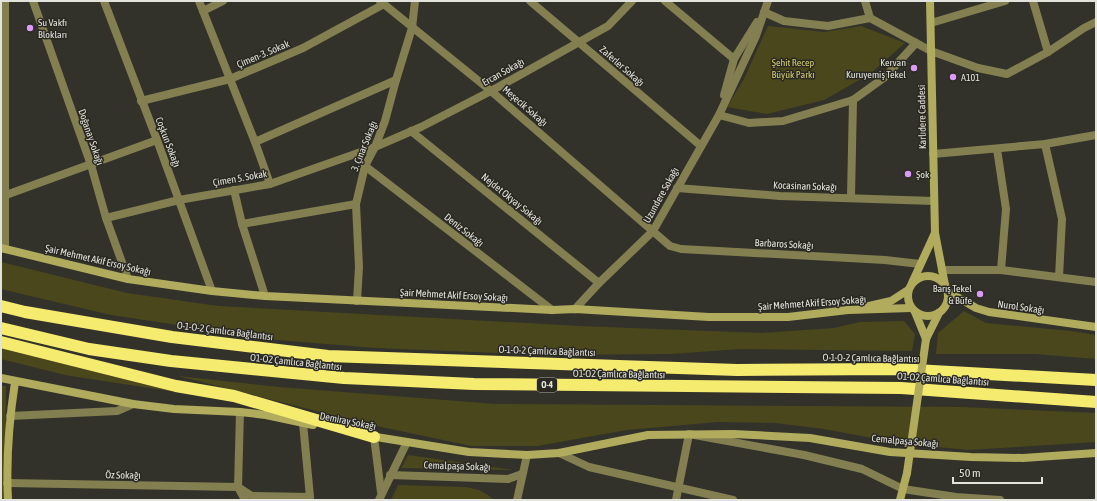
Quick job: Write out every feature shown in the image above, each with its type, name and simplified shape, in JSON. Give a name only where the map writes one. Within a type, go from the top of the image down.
[{"type":"highway","name":"O-1-O-2 Çamlıca Bağlantısı","points":[[1,306],[25,312],[172,337],[328,356],[737,370],[897,369],[1096,380]]},
{"type":"highway","name":"O1-O2 Çamlıca Bağlantısı","points":[[1,328],[89,349],[171,361],[344,378],[474,384],[901,388],[1096,402]]},
{"type":"highway","points":[[1,342],[176,386],[234,396],[374,436]]},
{"type":"main road","name":"Karlıdere Caddesi","points":[[930,1],[935,233],[946,288]]},
{"type":"main road","name":"Karlıdere Caddesi","points":[[910,287],[935,233]]},
{"type":"main road","name":"Şair Mehmet Akif Ersoy Sokağı","points":[[3,248],[128,279],[212,291],[265,296],[552,310],[575,309],[709,317],[788,317],[848,310],[913,310]]},
{"type":"main road","points":[[848,310],[891,301],[922,277],[928,276],[940,280],[946,288],[948,297],[947,303],[939,313],[926,339],[907,473],[900,500]]},
{"type":"main road","points":[[910,287],[908,302],[926,339]]},
{"type":"main road","name":"Nurol Sokağı","points":[[946,288],[976,308],[989,312],[1096,328]]},
{"type":"main road","points":[[913,310],[927,317],[939,313]]},
{"type":"main road","name":"Demiray Sokağı","points":[[1,378],[15,382],[133,404],[174,409],[240,412],[266,415],[374,436],[469,452],[527,455],[559,453]]},
{"type":"main road","points":[[8,500],[10,416],[15,382]]},
{"type":"main road","name":"Cemalpaşa Sokağı","points":[[559,453],[648,435],[734,434],[810,438],[890,452],[1023,458],[1096,453]]},
{"type":"street","points":[[3,248],[6,195],[5,1]]},
{"type":"street","name":"Doğanay Sokağı","points":[[33,1],[91,165],[106,218],[128,279]]},
{"type":"street","name":"Coşkun Sokağı","points":[[104,1],[212,291]]},
{"type":"street","points":[[199,1],[255,142],[270,184]]},
{"type":"street","points":[[203,11],[223,1]]},
{"type":"street","name":"3. Çınar Sokağı","points":[[357,301],[359,267],[356,204],[365,166],[375,147],[385,120],[412,28],[415,1]]},
{"type":"street","name":"Zaferler Sokağı","points":[[530,1],[701,146]]},
{"type":"street","name":"Ercan Sokağı","points":[[375,147],[421,127],[491,91],[608,26],[632,1]]},
{"type":"street","points":[[665,1],[734,59]]},
{"type":"street","name":"Uzundere Sokağı","points":[[575,309],[599,283],[653,231],[676,188],[719,115],[756,36],[768,1]]},
{"type":"street","points":[[865,1],[870,18]]},
{"type":"street","points":[[931,23],[1005,1]]},
{"type":"street","points":[[1033,1],[1048,52]]},
{"type":"street","name":"Çimen-3. Sokak","points":[[141,101],[230,79],[303,48],[382,3]]},
{"type":"street","name":"Meşecik Sokağı","points":[[382,3],[491,91],[653,231]]},
{"type":"street","points":[[764,12],[784,21],[828,26],[870,18],[931,51],[978,68],[1007,74],[1048,52],[1084,28],[1096,22]]},
{"type":"street","name":"Uzundere Sokağı","points":[[719,115],[734,59],[764,12]]},
{"type":"street","points":[[719,115],[749,123],[782,121],[853,100],[885,77],[916,43]]},
{"type":"street","points":[[255,142],[396,80]]},
{"type":"street","points":[[851,197],[853,100]]},
{"type":"street","name":"Nejdet Okyay Sokağı","points":[[411,131],[599,283]]},
{"type":"street","points":[[933,154],[1045,144],[1096,135]]},
{"type":"street","points":[[6,195],[157,140]]},
{"type":"street","points":[[1045,144],[1062,219],[1059,277]]},
{"type":"street","name":"Çimen 5. Sokak","points":[[106,218],[179,200],[270,184],[375,147]]},
{"type":"street","points":[[997,149],[1006,209],[1001,270]]},
{"type":"street","name":"Deniz Sokağı","points":[[365,166],[552,310]]},
{"type":"street","name":"Kocasinan Sokağı","points":[[676,188],[780,196],[851,197],[934,201]]},
{"type":"street","points":[[234,190],[242,224],[265,296]]},
{"type":"street","points":[[242,224],[356,204]]},
{"type":"street","name":"Barbaros Sokağı","points":[[653,231],[670,246],[681,249],[885,260],[920,264]]},
{"type":"street","points":[[942,270],[1001,270],[1096,282]]},
{"type":"street","points":[[10,416],[117,411],[133,404]]},
{"type":"street","points":[[240,412],[238,487],[245,500]]},
{"type":"street","points":[[238,487],[252,496],[310,497],[303,423]]},
{"type":"street","points":[[676,500],[690,434]]},
{"type":"street","name":"Cemalpaşa Sokağı","points":[[690,434],[804,455],[862,469],[903,489],[956,498],[1000,500]]},
{"type":"street","points":[[374,436],[380,497]]},
{"type":"street","points":[[380,497],[407,442]]},
{"type":"street","points":[[559,453],[589,467],[733,500]]},
{"type":"street","points":[[517,500],[527,455]]},
{"type":"street","name":"Cemalpaşa Sokağı","points":[[390,475],[508,479],[522,474]]},
{"type":"street","name":"Öz Sokağı","points":[[8,483],[238,487]]},
{"type":"green space","name":"Şehit Recep Büyük Parkı","points":[[768,26],[824,32],[861,26],[905,43],[870,74],[824,100],[767,114],[727,107],[744,79]]},
{"type":"green space","points":[[1,262],[127,293],[218,306],[579,326],[762,333],[834,328],[860,322],[904,321],[915,334],[912,351],[741,349],[670,354],[544,355],[376,348],[277,340],[111,315],[1,289]]},
{"type":"green space","points":[[964,311],[986,323],[1071,331],[1096,335],[1096,359],[1035,354],[936,354],[938,333]]},
{"type":"green space","points":[[1,347],[240,402],[65,375],[1,359]]},
{"type":"green space","points":[[178,376],[279,387],[496,404],[961,407],[1096,413],[1096,442],[968,450],[898,443],[824,429],[775,423],[718,422],[627,430],[537,446],[471,446],[372,425]]},
{"type":"green space","points":[[1,386],[6,386],[5,500],[1,500]]},
{"type":"green space","points":[[408,455],[513,470],[401,468]]},
{"type":"green space","points":[[398,485],[466,487],[479,490],[494,500],[391,500]]},
{"type":"place","name":"Su Vakfı Blokları","points":[[30,28]]},
{"type":"place","name":"Kervan Kuruyemiş Tekel","points":[[914,68]]},
{"type":"place","name":"A101","points":[[953,77]]},
{"type":"place","name":"Şok","points":[[908,174]]},
{"type":"place","name":"Barış Tekel & Büfe","points":[[980,294]]}]
